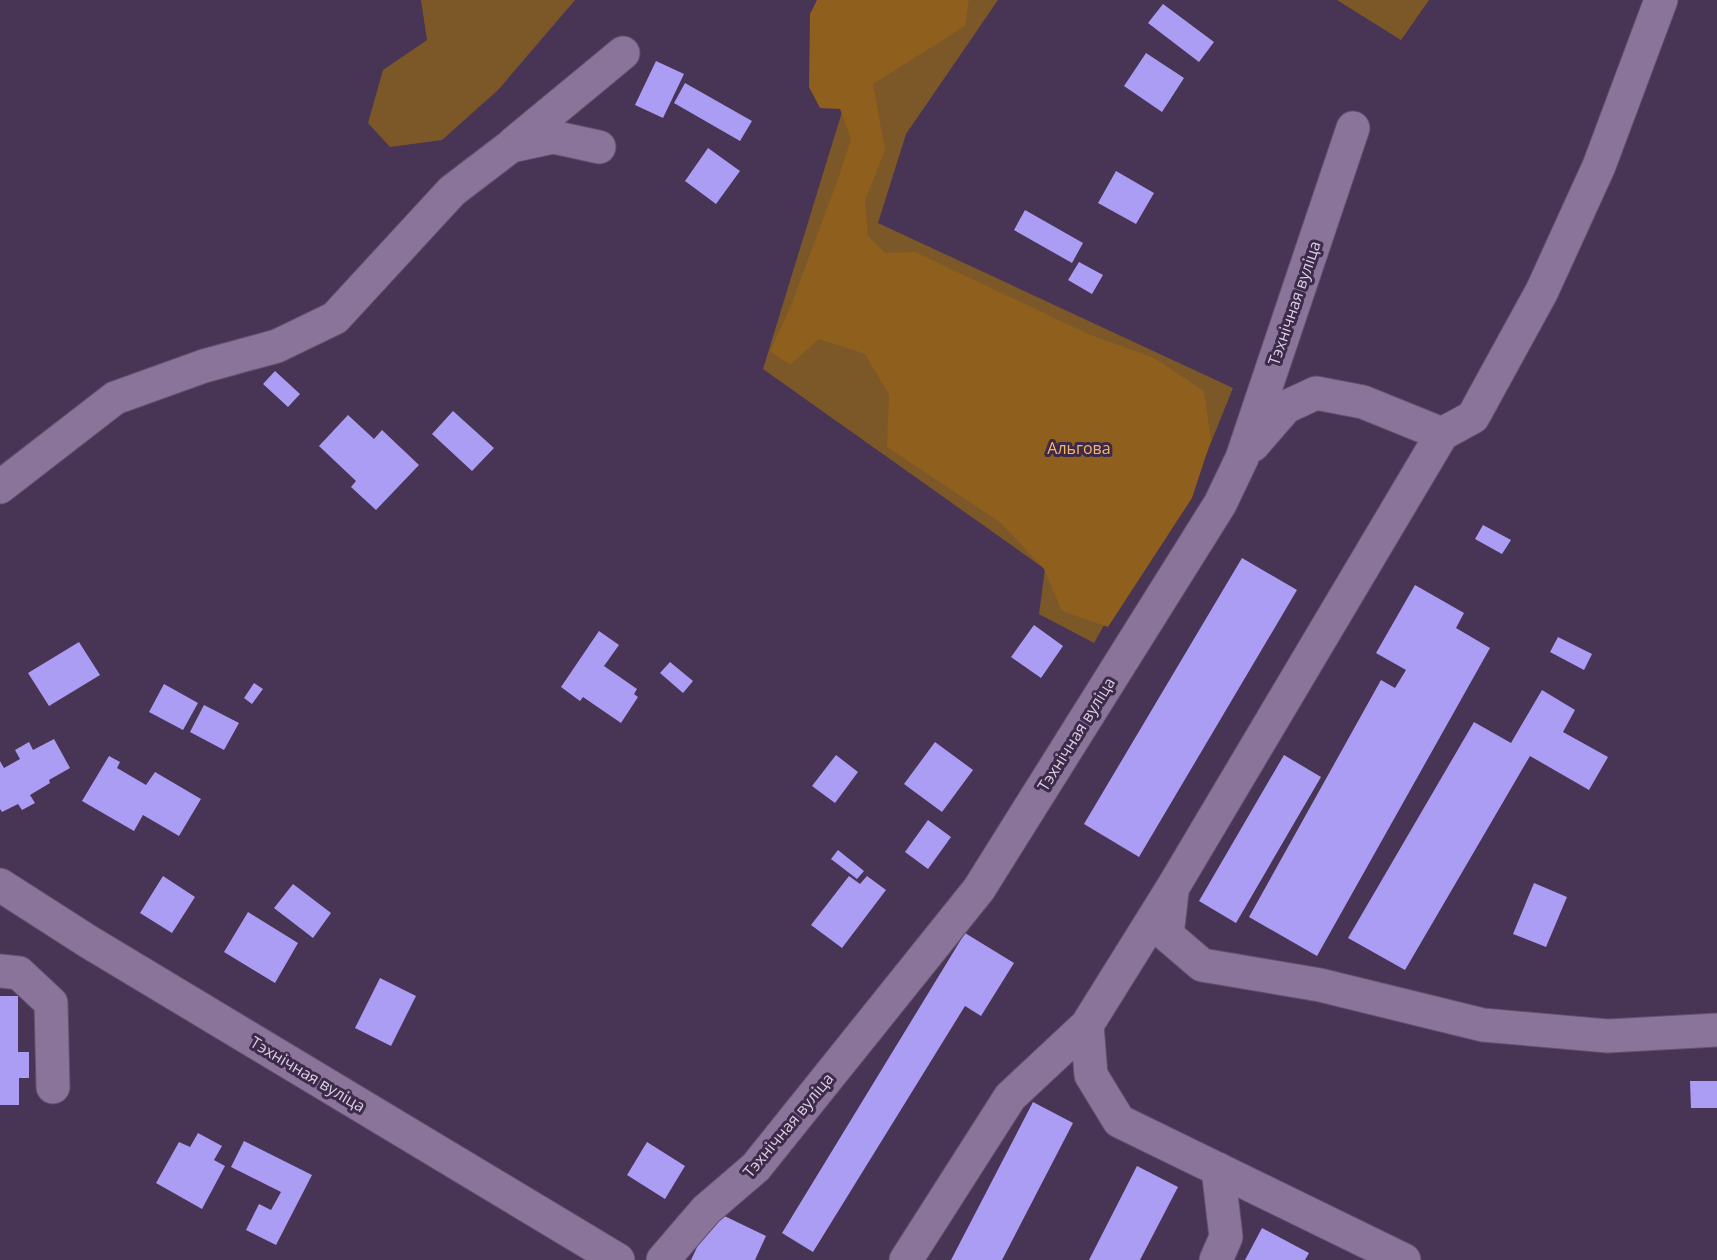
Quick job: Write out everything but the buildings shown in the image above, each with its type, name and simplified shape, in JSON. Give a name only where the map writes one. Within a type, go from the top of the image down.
[{"type":"street","points":[[906,1260],[1010,1097],[1087,1025],[1173,887],[1442,434],[1473,417],[1542,291],[1599,166],[1661,0]]},
{"type":"street","points":[[0,487],[115,398],[204,366],[277,346],[335,318],[452,191],[511,146],[623,53]]},
{"type":"street","name":"Тэхнічная вуліца","points":[[663,1260],[706,1209],[756,1167],[978,889],[1220,504],[1242,458],[1353,128]]},
{"type":"street","points":[[511,146],[553,137],[599,147]]},
{"type":"street","points":[[1242,458],[1286,408],[1316,393],[1363,402],[1442,434]]},
{"type":"street","name":"Тэхнічная вуліца","points":[[0,885],[89,942],[618,1260]]},
{"type":"street","points":[[1173,887],[1167,934],[1202,965],[1320,985],[1483,1025],[1608,1036],[1717,1030]]},
{"type":"street","points":[[0,970],[19,973],[51,1003],[53,1087]]},
{"type":"street","points":[[1087,1025],[1090,1075],[1119,1121],[1404,1260]]},
{"type":"street","points":[[1216,1260],[1226,1237],[1218,1169]]},
{"type":"green space","points":[[421,0],[575,0],[498,90],[442,140],[390,147],[368,123],[383,70],[427,40]]},
{"type":"green space","name":"Альгова","points":[[817,0],[969,0],[965,26],[873,84],[885,150],[865,201],[868,236],[885,253],[915,252],[1088,334],[1154,358],[1204,391],[1211,440],[1192,498],[1108,627],[1062,611],[1044,569],[1001,523],[887,447],[889,395],[865,354],[819,339],[790,365],[770,351],[790,308],[851,139],[840,109],[820,108],[809,87],[810,14]]},
{"type":"green space","name":"Альгова","points":[[895,0],[998,0],[906,134],[878,223],[1233,388],[1185,507],[1113,609],[1094,643],[1039,614],[1045,569],[763,369],[849,89]]},
{"type":"green space","points":[[1337,0],[1429,0],[1401,40]]}]
